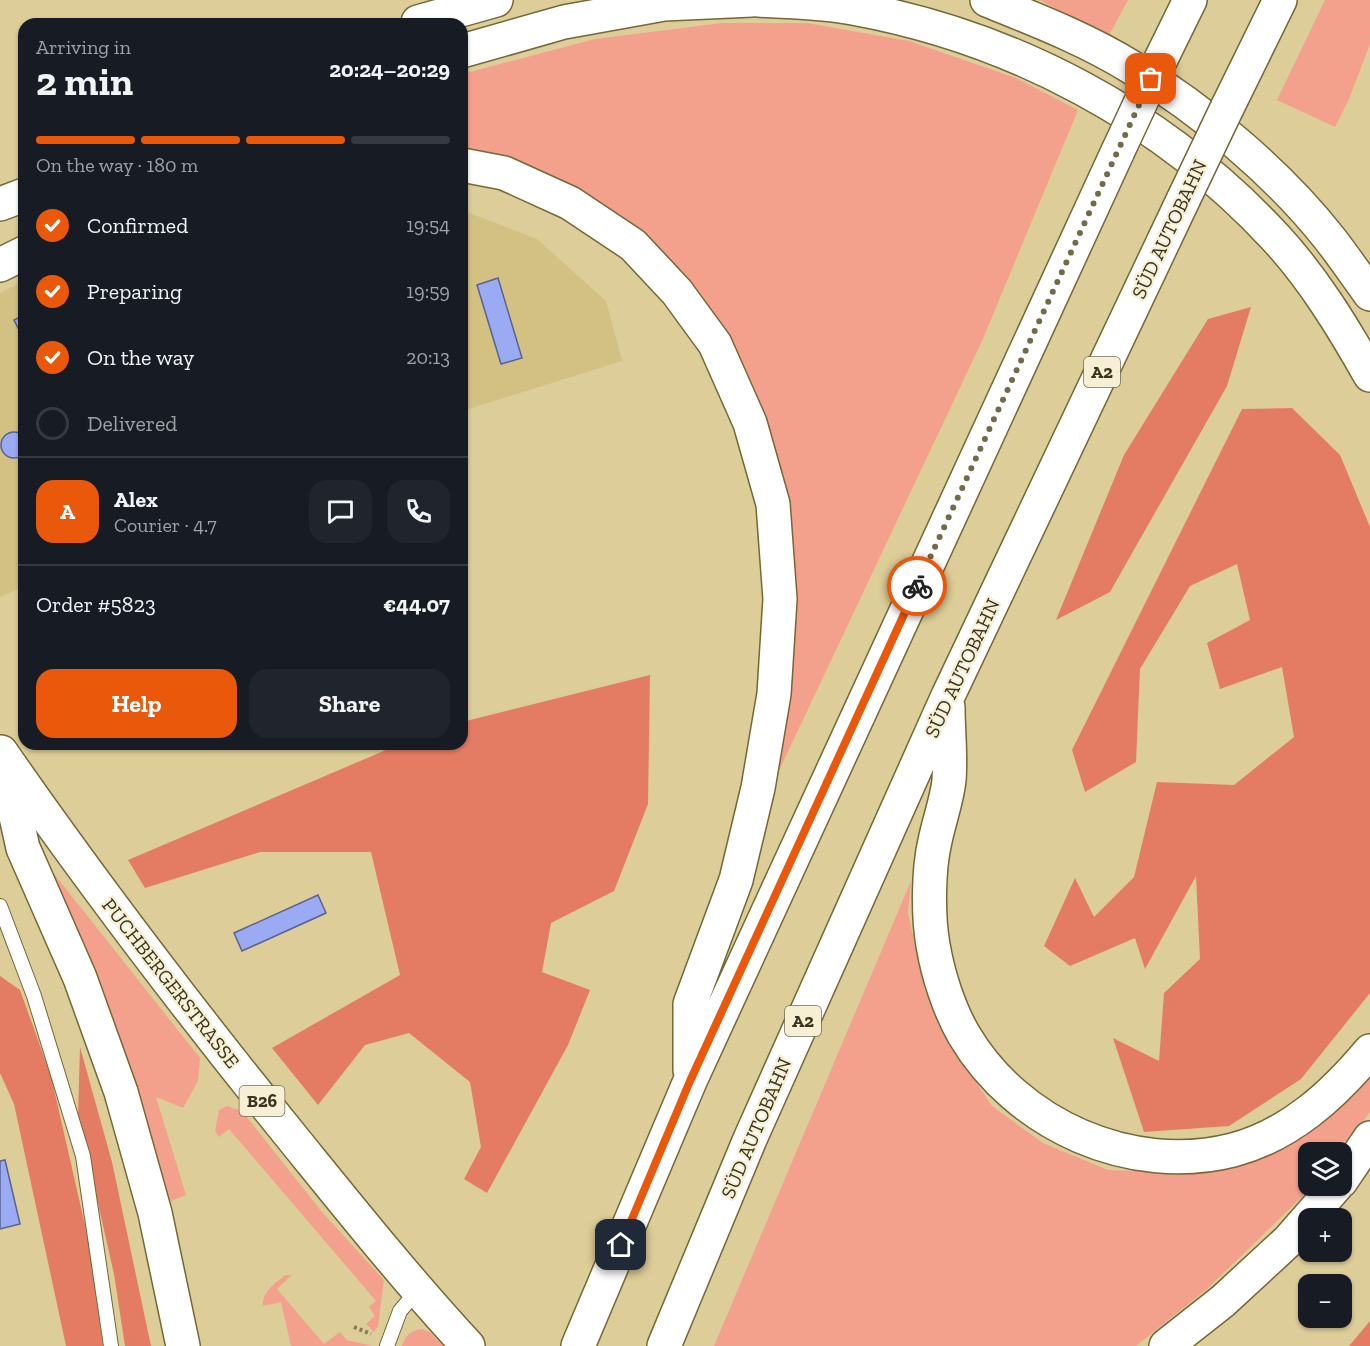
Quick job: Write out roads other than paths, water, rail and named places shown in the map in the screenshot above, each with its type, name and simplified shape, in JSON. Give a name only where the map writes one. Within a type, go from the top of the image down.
[{"type":"main road","points":[[426,18],[460,0]]},
{"type":"main road","points":[[433,18],[496,0]]},
{"type":"main road","points":[[468,49],[564,22],[664,4],[752,0]]},
{"type":"main road","points":[[758,0],[851,7],[931,26],[1002,49],[1074,82],[1147,128],[1213,178],[1275,238],[1318,291],[1370,375]]},
{"type":"main road","points":[[987,0],[1062,30],[1132,67],[1203,117],[1274,177],[1329,237],[1370,294]]},
{"type":"main road","points":[[578,1346],[690,1081],[1118,151],[1190,0]]},
{"type":"main road","name":"SÜD AUTOBAHN","points":[[664,1346],[750,1139],[947,698],[1280,0]]},
{"type":"main road","points":[[468,166],[504,173],[570,203],[633,245],[677,292],[716,344],[750,423],[772,504],[780,599],[774,694],[758,788],[736,880],[690,1004],[690,1081]]},
{"type":"main road","points":[[0,204],[18,197]]},
{"type":"main road","points":[[0,265],[18,256]]},
{"type":"main road","points":[[947,698],[949,780],[934,845],[930,900],[933,944],[945,993],[964,1035],[994,1076],[1026,1104],[1064,1129],[1106,1147],[1150,1156],[1193,1157],[1234,1150],[1274,1133],[1312,1112],[1344,1082],[1370,1051]]},
{"type":"main road","points":[[1,752],[23,848],[80,978],[122,1092],[155,1213],[183,1346]]},
{"type":"main road","name":"PUCHBERGERSTRASSE","points":[[1,752],[67,848],[245,1080],[417,1291],[468,1346]]},
{"type":"main road","points":[[1352,1164],[1370,1138]]},
{"type":"main road","points":[[1166,1346],[1223,1301],[1288,1241],[1327,1196]]},
{"type":"lane","points":[[0,906],[34,996],[82,1156],[111,1346]]},
{"type":"lane","points":[[387,1346],[400,1311],[417,1291]]}]
